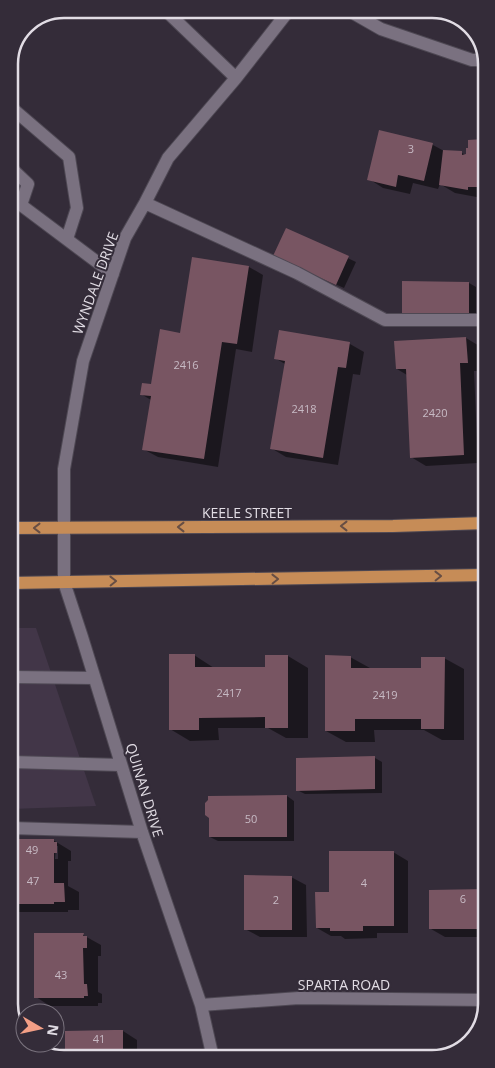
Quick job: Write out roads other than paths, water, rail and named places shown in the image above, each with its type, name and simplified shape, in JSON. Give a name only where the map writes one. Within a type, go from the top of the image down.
[{"type":"main road","name":"KEELE STREET","points":[[18,528],[393,526],[478,523]]},
{"type":"main road","points":[[18,583],[478,576]]},
{"type":"street","points":[[173,18],[236,78]]},
{"type":"street","name":"WYNDALE DRIVE","points":[[64,528],[64,469],[83,361],[125,238],[168,158],[236,78],[283,18]]},
{"type":"street","points":[[362,18],[382,29],[472,60],[477,60]]},
{"type":"street","points":[[18,114],[69,158],[77,208],[67,239]]},
{"type":"street","points":[[18,175],[28,184],[21,205],[113,274]]},
{"type":"street","points":[[145,203],[297,273],[385,320],[478,320]]},
{"type":"street","name":"QUINAN DRIVE","points":[[64,528],[64,582],[142,832],[201,1005],[211,1050]]},
{"type":"street","points":[[18,676],[94,678]]},
{"type":"street","points":[[18,762],[121,765]]},
{"type":"street","points":[[18,828],[142,832]]},
{"type":"street","name":"SPARTA ROAD","points":[[201,1005],[299,998],[478,1000]]}]
